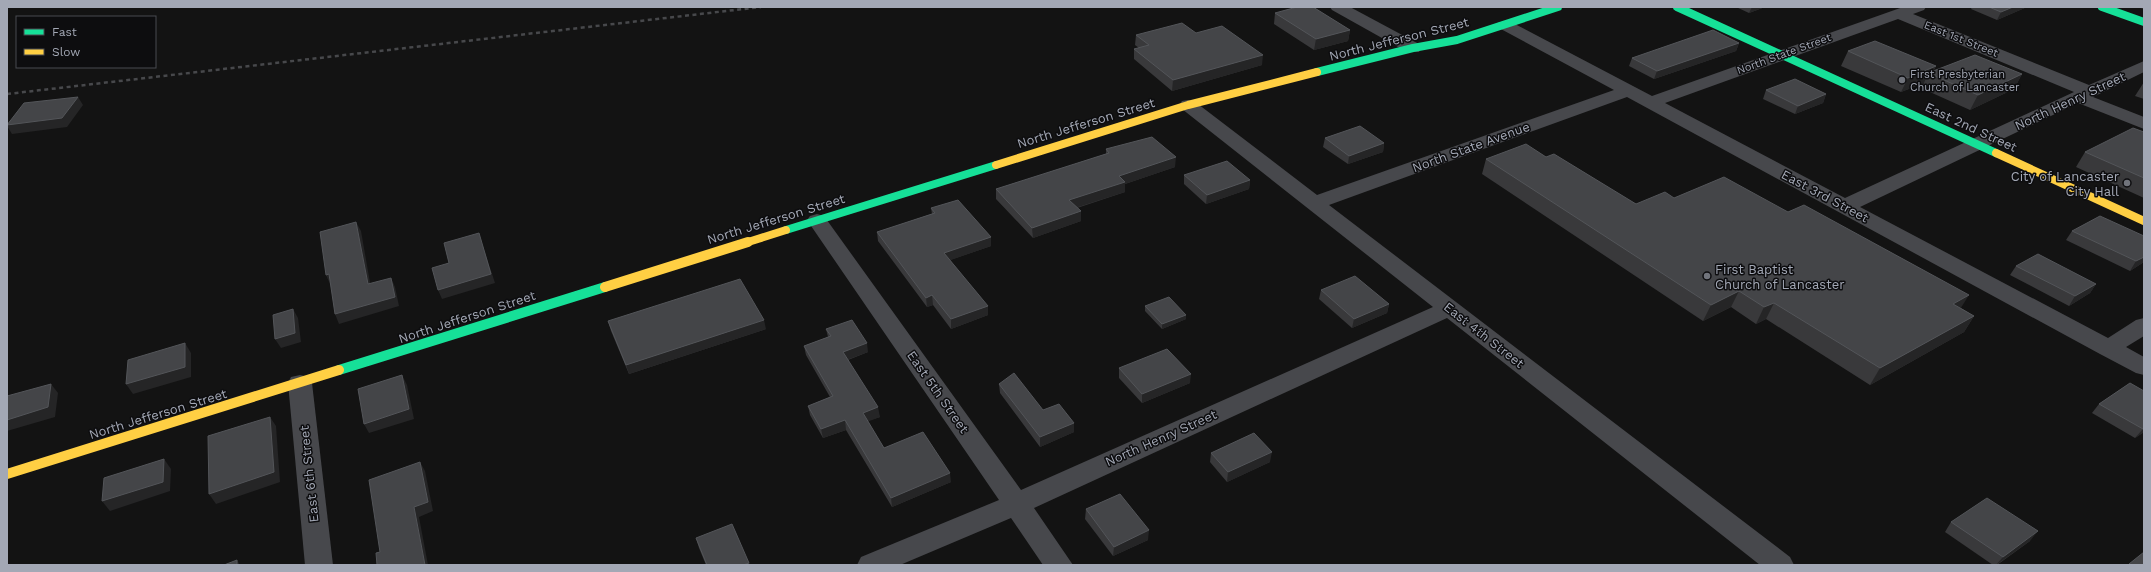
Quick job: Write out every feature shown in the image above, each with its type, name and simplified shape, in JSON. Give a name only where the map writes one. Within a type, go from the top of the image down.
[{"type":"street","points":[[1338,7],[1413,48]]},
{"type":"street","name":"North Jefferson Street","points":[[7,474],[1188,105],[1413,48],[1457,40],[1558,7]]},
{"type":"street","name":"East 2nd Street","points":[[1677,7],[2144,221]]},
{"type":"street","name":"North State Street","points":[[1650,103],[1918,7]]},
{"type":"street","points":[[2102,7],[2144,22]]},
{"type":"street","name":"East 1st Street","points":[[1899,14],[2084,94],[2144,124]]},
{"type":"street","name":"East 3rd Street","points":[[1505,25],[2144,367]]},
{"type":"street","name":"North Henry Street","points":[[1845,206],[2144,66]]},
{"type":"street","name":"North State Avenue","points":[[1315,204],[1628,91]]},
{"type":"street","name":"East 4th Street","points":[[1188,105],[1780,565]]},
{"type":"street","name":"East 5th Street","points":[[817,220],[1059,565]]},
{"type":"street","name":"North Henry Street","points":[[871,565],[1016,504],[1450,308]]},
{"type":"street","points":[[2108,348],[2144,325]]},
{"type":"street","name":"East 6th Street","points":[[300,383],[319,565]]},
{"type":"building","points":[[1297,7],[1313,7],[1350,30],[1316,39],[1275,13]]},
{"type":"building","points":[[1989,7],[2013,7],[2001,12]]},
{"type":"building","points":[[1182,23],[1196,33],[1222,26],[1263,55],[1173,80],[1134,49],[1149,45],[1136,35]]},
{"type":"building","points":[[1713,30],[1739,43],[1657,71],[1632,58]]},
{"type":"building","points":[[1875,41],[1936,66],[1908,78],[1848,51]]},
{"type":"building","points":[[1975,55],[2022,74],[1978,95],[1928,73]]},
{"type":"building","points":[[1795,79],[1826,94],[1798,106],[1766,90]]},
{"type":"building","points":[[78,97],[62,118],[7,125],[24,103]]},
{"type":"building","points":[[1360,126],[1384,143],[1349,156],[1325,138]]},
{"type":"building","points":[[2133,128],[2144,132],[2144,178],[2085,152]]},
{"type":"building","points":[[1152,137],[1176,157],[1119,176],[1125,182],[1069,200],[1081,211],[1032,228],[996,189],[1109,153],[1106,149]]},
{"type":"building","name":"First Baptist Church of Lancaster","points":[[1526,144],[1546,157],[1554,154],[1636,204],[1665,192],[1674,198],[1724,177],[1788,212],[1804,205],[1969,295],[1953,304],[1974,316],[1880,368],[1774,303],[1764,307],[1739,291],[1711,305],[1486,159]]},
{"type":"building","points":[[1227,161],[1250,180],[1207,195],[1184,175]]},
{"type":"building","points":[[958,200],[991,237],[944,253],[988,306],[951,319],[932,295],[926,298],[877,232],[935,213],[931,208]]},
{"type":"building","points":[[2100,216],[2144,236],[2144,257],[2136,261],[2072,231]]},
{"type":"building","points":[[356,222],[368,284],[391,278],[395,297],[335,314],[329,274],[326,275],[320,232]]},
{"type":"building","points":[[479,233],[491,274],[438,290],[432,268],[449,263],[444,243]]},
{"type":"building","points":[[2038,254],[2096,284],[2075,296],[2016,266]]},
{"type":"building","points":[[1355,276],[1389,304],[1354,319],[1321,290]]},
{"type":"building","points":[[740,279],[764,320],[626,365],[608,321]]},
{"type":"building","points":[[1169,297],[1186,315],[1162,324],[1145,306]]},
{"type":"building","points":[[293,309],[295,333],[275,339],[273,315]]},
{"type":"building","points":[[852,320],[867,343],[843,352],[878,407],[863,413],[884,448],[923,432],[950,473],[891,498],[845,420],[821,429],[808,406],[833,396],[804,346],[831,336],[826,329]]},
{"type":"building","points":[[185,343],[185,367],[126,384],[128,360]]},
{"type":"building","points":[[1167,349],[1191,374],[1142,394],[1119,368]]},
{"type":"building","points":[[1014,373],[1043,410],[1059,404],[1074,423],[1040,437],[999,384]]},
{"type":"building","points":[[402,375],[409,409],[364,424],[358,389]]},
{"type":"building","points":[[2130,383],[2144,391],[2143,429],[2099,404]]},
{"type":"building","points":[[51,384],[48,407],[7,420],[7,396]]},
{"type":"building","points":[[270,417],[274,472],[209,494],[208,436]]},
{"type":"building","points":[[1254,433],[1272,452],[1228,472],[1211,453]]},
{"type":"building","points":[[164,459],[163,482],[102,501],[104,478]]},
{"type":"building","points":[[420,462],[428,502],[414,507],[425,565],[377,565],[376,553],[380,552],[369,480]]},
{"type":"building","points":[[1120,494],[1149,530],[1114,547],[1086,509]]},
{"type":"building","points":[[1987,498],[2038,531],[2003,557],[1951,522]]},
{"type":"building","points":[[732,524],[749,563],[743,565],[707,565],[696,538]]},
{"type":"building","points":[[2144,552],[2144,565],[2129,564]]},
{"type":"building","points":[[237,560],[237,565],[224,565]]},
{"type":"railway","points":[[7,94],[761,7]]},
{"type":"traffic: fast","points":[[1317,72],[1413,48],[1457,40],[1558,7]]},
{"type":"traffic: fast","points":[[1677,7],[1996,153]]},
{"type":"traffic: fast","points":[[2102,7],[2144,22]]},
{"type":"traffic: fast","points":[[786,230],[996,165]]},
{"type":"traffic: fast","points":[[339,370],[605,287]]},
{"type":"traffic: slow","points":[[996,165],[1188,105],[1317,72]]},
{"type":"traffic: slow","points":[[1996,153],[2144,221]]},
{"type":"traffic: slow","points":[[605,287],[786,230]]},
{"type":"traffic: slow","points":[[7,474],[339,370]]},
{"type":"place","name":"First Presbyterian Church of Lancaster","points":[[1902,80]]},
{"type":"place","name":"City of Lancaster City Hall","points":[[2127,183]]},
{"type":"place","name":"First Baptist Church of Lancaster","points":[[1707,276]]}]
